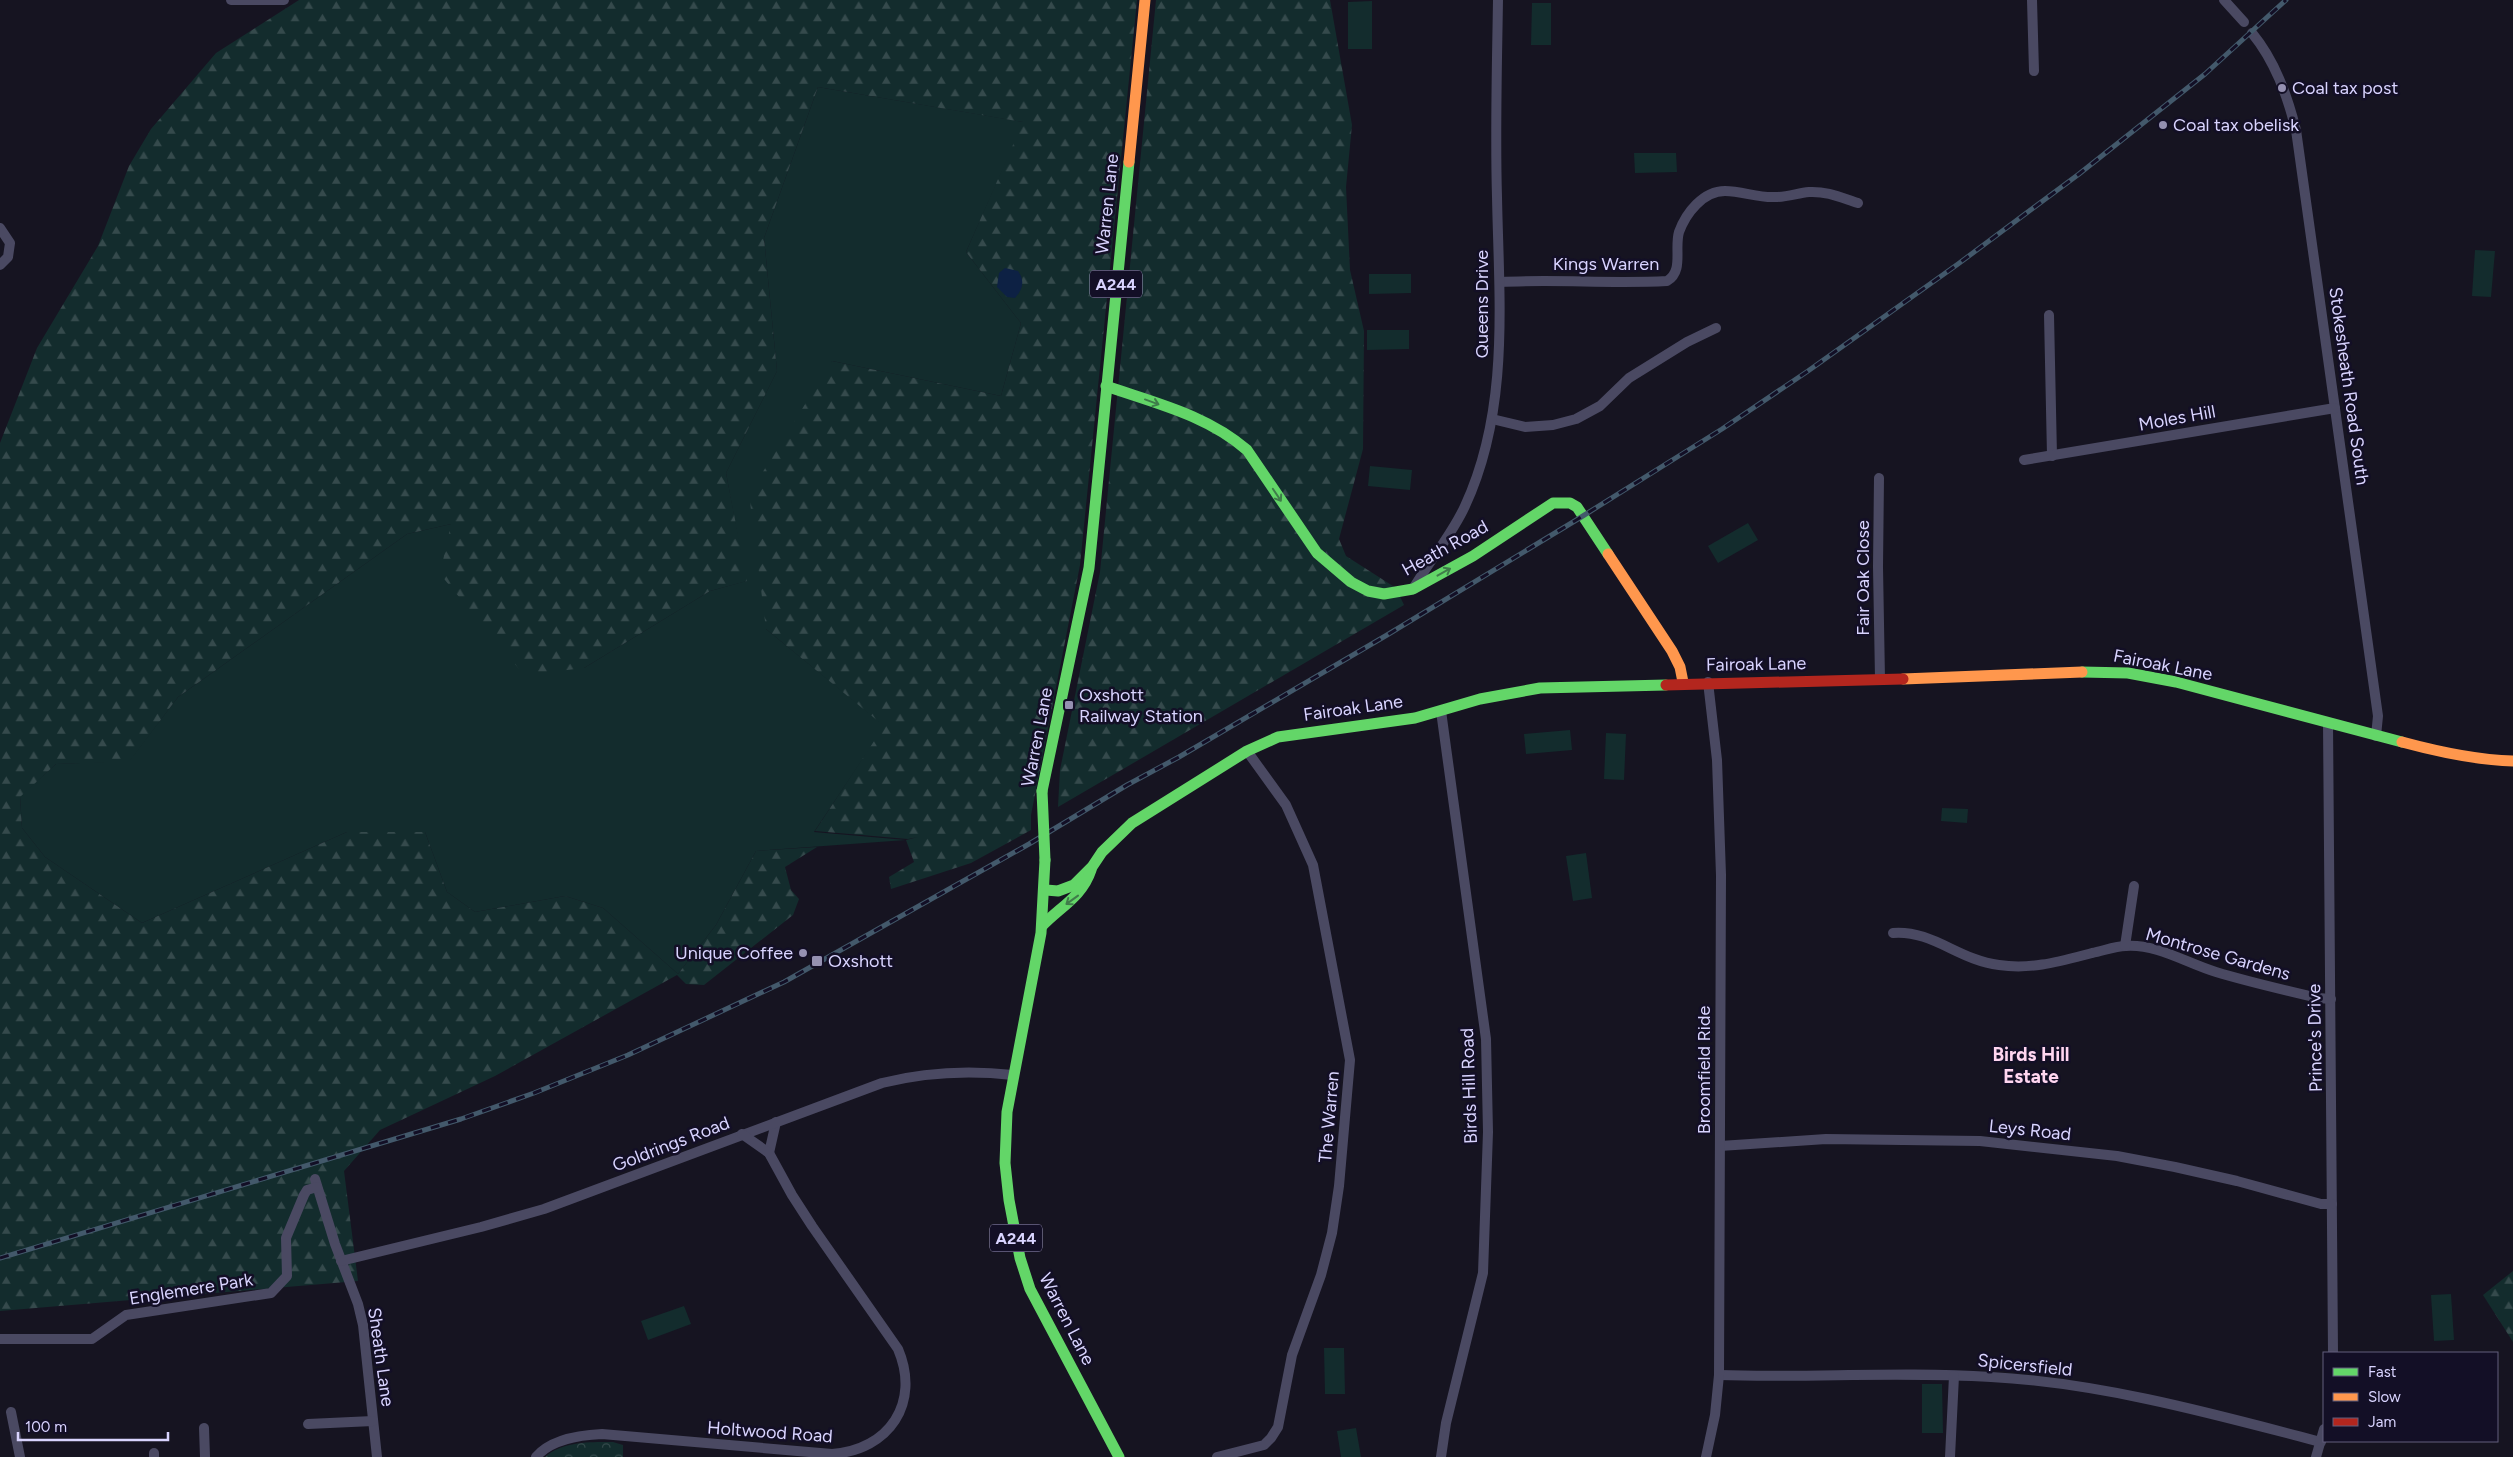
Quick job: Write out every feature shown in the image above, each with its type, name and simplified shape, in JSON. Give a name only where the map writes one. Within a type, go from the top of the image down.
[{"type":"main road","name":"Warren Lane","points":[[1119,1457],[1031,1290],[1019,1255],[1006,1176],[1004,1149],[1013,1076],[1042,926],[1046,890],[1042,792],[1090,568],[1106,386],[1145,0]]},
{"type":"main road","name":"Heath Road","points":[[1106,386],[1214,426],[1237,440],[1247,450],[1316,553],[1351,582],[1368,591],[1384,594],[1413,589],[1473,556],[1553,503],[1570,503],[1577,507],[1672,651],[1683,682]]},
{"type":"main road","name":"Fairoak Lane","points":[[1046,890],[1066,889],[1074,885],[1092,867],[1102,852],[1132,823],[1247,751],[1278,737],[1415,718],[1504,694],[1540,688],[1683,682],[1991,677],[2103,671],[2128,672],[2176,682],[2443,753],[2485,760],[2513,760]]},
{"type":"main road","points":[[1042,926],[1051,916],[1083,891],[1092,867]]},
{"type":"street","points":[[231,0],[284,0]]},
{"type":"street","name":"Queens Drive","points":[[1413,589],[1465,506],[1482,458],[1492,419],[1497,383],[1500,282],[1497,195],[1498,0]]},
{"type":"street","points":[[2032,0],[2034,71]]},
{"type":"street","points":[[2224,0],[2244,22]]},
{"type":"street","name":"Stokesheath Road South","points":[[2252,33],[2264,47],[2284,89],[2296,130],[2378,716],[2376,736]]},
{"type":"street","name":"Kings Warren","points":[[1500,282],[1579,280],[1618,284],[1667,281],[1677,271],[1676,246],[1687,216],[1697,203],[1710,195],[1724,191],[1775,197],[1810,192],[1828,193],[1858,203]]},
{"type":"street","points":[[0,228],[10,243],[8,257],[0,265]]},
{"type":"street","points":[[2049,315],[2052,456]]},
{"type":"street","points":[[1492,419],[1525,427],[1553,425],[1576,419],[1600,406],[1629,378],[1687,342],[1716,328]]},
{"type":"street","name":"Moles Hill","points":[[2024,460],[2335,408]]},
{"type":"street","name":"Fair Oak Close","points":[[1879,478],[1880,679]]},
{"type":"street","name":"Broomfield Ride","points":[[1706,1457],[1715,1415],[1719,1375],[1721,876],[1717,760],[1708,682]]},
{"type":"street","name":"Birds Hill Road","points":[[1441,711],[1486,1039],[1488,1132],[1483,1273],[1446,1423],[1441,1457]]},
{"type":"street","name":"Prince's Drive","points":[[2328,723],[2333,1352]]},
{"type":"street","name":"The Warren","points":[[1217,1457],[1264,1445],[1272,1438],[1278,1427],[1292,1355],[1321,1275],[1332,1233],[1339,1186],[1350,1060],[1313,865],[1286,806],[1247,751]]},
{"type":"street","name":"Montrose Gardens","points":[[2125,946],[2134,886]]},
{"type":"street","name":"Montrose Gardens","points":[[1892,933],[1915,933],[1958,954],[1998,965],[2019,967],[2043,965],[2125,946],[2160,950],[2213,972],[2318,998],[2330,999]]},
{"type":"street","name":"Goldrings Road","points":[[341,1261],[481,1227],[544,1209],[882,1083],[910,1076],[974,1072],[1013,1076]]},
{"type":"street","points":[[769,1153],[776,1122]]},
{"type":"street","name":"Holtwood Road","points":[[536,1457],[553,1444],[586,1435],[602,1434],[832,1454],[864,1448],[882,1437],[895,1419],[903,1399],[907,1381],[904,1363],[889,1333],[792,1195],[769,1153],[742,1134]]},
{"type":"street","name":"Leys Road","points":[[1720,1146],[1826,1139],[1980,1141],[2126,1158],[2237,1181],[2321,1204],[2332,1204]]},
{"type":"street","name":"Sheath Lane","points":[[316,1183],[341,1261],[358,1304],[363,1325],[377,1457]]},
{"type":"street","name":"Englemere Park","points":[[0,1339],[92,1339],[126,1315],[271,1293],[287,1276],[286,1238],[304,1195],[316,1183]]},
{"type":"street","name":"Spicersfield","points":[[1719,1375],[1992,1376],[2074,1386],[2182,1407],[2321,1442]]},
{"type":"street","points":[[1950,1457],[1954,1376]]},
{"type":"street","points":[[11,1412],[20,1457]]},
{"type":"street","points":[[308,1424],[374,1421]]},
{"type":"street","points":[[204,1428],[205,1457]]},
{"type":"street","points":[[2316,1457],[2323,1433]]},
{"type":"green space","points":[[299,0],[1137,0],[1080,565],[1031,815],[1031,830],[971,863],[891,889],[889,877],[914,862],[906,840],[918,837],[908,839],[815,831],[884,726],[766,629],[749,494],[832,361],[1001,396],[1021,323],[966,252],[1023,122],[818,87],[764,238],[777,371],[726,473],[747,581],[710,591],[584,668],[524,675],[440,574],[451,524],[407,534],[178,697],[129,762],[56,764],[20,797],[22,828],[45,857],[142,923],[347,832],[425,832],[447,892],[475,912],[565,896],[603,908],[678,974],[716,925],[756,851],[817,847],[785,867],[791,890],[799,899],[793,915],[704,985],[686,984],[677,975],[495,1076],[380,1130],[344,1171],[358,1281],[0,1311],[0,443],[37,348],[98,246],[129,166],[151,129],[216,53]]},
{"type":"green space","points":[[1156,0],[1330,0],[1352,125],[1346,187],[1350,270],[1364,331],[1363,449],[1339,539],[1346,556],[1396,588],[1404,605],[1058,807],[1060,770],[1100,572]]},
{"type":"green space","points":[[1372,1],[1372,49],[1348,49],[1348,2]]},
{"type":"green space","points":[[1532,3],[1551,3],[1551,45],[1531,45]]},
{"type":"green space","points":[[818,87],[1024,122],[966,252],[1021,323],[1001,396],[832,361],[766,629],[885,726],[814,832],[906,840],[756,851],[716,925],[678,974],[603,908],[565,896],[475,912],[447,892],[425,832],[347,832],[142,923],[45,857],[22,828],[20,796],[56,764],[129,761],[178,697],[407,534],[451,524],[584,668],[710,591],[746,581],[726,473],[777,371],[764,238]]},
{"type":"green space","points":[[1634,153],[1676,153],[1677,172],[1635,173]]},
{"type":"green space","points":[[2475,250],[2495,251],[2491,297],[2472,296]]},
{"type":"green space","points":[[1369,274],[1411,274],[1411,293],[1369,294]]},
{"type":"green space","points":[[1367,330],[1409,330],[1409,349],[1367,350]]},
{"type":"green space","points":[[1370,466],[1412,470],[1410,490],[1368,486]]},
{"type":"green space","points":[[1748,523],[1758,540],[1718,563],[1708,546]]},
{"type":"green space","points":[[1570,730],[1572,750],[1526,754],[1524,734]]},
{"type":"green space","points":[[1606,733],[1626,734],[1624,780],[1604,779]]},
{"type":"green space","points":[[1942,808],[1968,809],[1967,823],[1941,821]]},
{"type":"green space","points":[[1586,853],[1592,898],[1573,901],[1566,856]]},
{"type":"green space","points":[[2513,1271],[2513,1342],[2483,1295]]},
{"type":"green space","points":[[2451,1294],[2454,1340],[2434,1341],[2431,1295]]},
{"type":"green space","points":[[684,1306],[691,1324],[648,1340],[641,1321]]},
{"type":"green space","points":[[1324,1348],[1344,1348],[1345,1394],[1325,1394]]},
{"type":"green space","points":[[1922,1384],[1942,1384],[1943,1433],[1922,1433]]},
{"type":"green space","points":[[1356,1428],[1361,1457],[1341,1457],[1337,1431]]},
{"type":"green space","points":[[613,1442],[623,1445],[623,1457],[545,1457],[569,1445]]},
{"type":"water","points":[[1005,268],[1018,271],[1022,278],[1020,291],[1015,298],[1007,297],[997,287],[999,273]]},
{"type":"railway","points":[[0,1258],[461,1119],[534,1093],[628,1055],[784,982],[1029,844],[1127,785],[1179,757],[1387,635],[1722,429],[1808,371],[1958,264],[2079,174],[2205,74],[2286,0]]},
{"type":"traffic: fast","points":[[1042,791],[1089,568],[1129,162]]},
{"type":"traffic: fast","points":[[1106,386],[1162,404],[1198,419],[1231,438],[1247,450],[1317,553],[1351,582],[1368,591],[1384,594],[1413,589],[1473,556],[1553,503],[1570,503],[1577,507],[1608,554]]},
{"type":"traffic: fast","points":[[2082,672],[2128,673],[2176,682],[2402,742]]},
{"type":"traffic: fast","points":[[1046,890],[1058,891],[1074,885],[1092,867],[1102,852],[1132,823],[1247,751],[1278,737],[1415,718],[1480,699],[1540,688],[1666,685]]},
{"type":"traffic: fast","points":[[1042,791],[1045,860]]},
{"type":"traffic: fast","points":[[1045,860],[1041,933],[1007,1112],[1005,1163],[1009,1200],[1020,1258],[1030,1289],[1119,1457]]},
{"type":"traffic: fast","points":[[1042,926],[1076,895],[1091,870]]},
{"type":"traffic: slow","points":[[1129,162],[1145,0]]},
{"type":"traffic: slow","points":[[1608,554],[1672,651],[1680,667],[1683,682]]},
{"type":"traffic: slow","points":[[1903,679],[2082,672]]},
{"type":"traffic: slow","points":[[2402,742],[2457,755],[2513,761]]},
{"type":"traffic: jam","points":[[1666,685],[1903,679]]},
{"type":"place","name":"Coal tax post","points":[[2282,88]]},
{"type":"place","name":"Coal tax obelisk","points":[[2163,125]]},
{"type":"place","name":"Oxshott Railway Station","points":[[1069,705]]},
{"type":"place","name":"Unique Coffee","points":[[803,953]]},
{"type":"place","name":"Oxshott","points":[[817,961]]},
{"type":"district","name":"Birds Hill Estate","points":[[2031,1065]]}]
